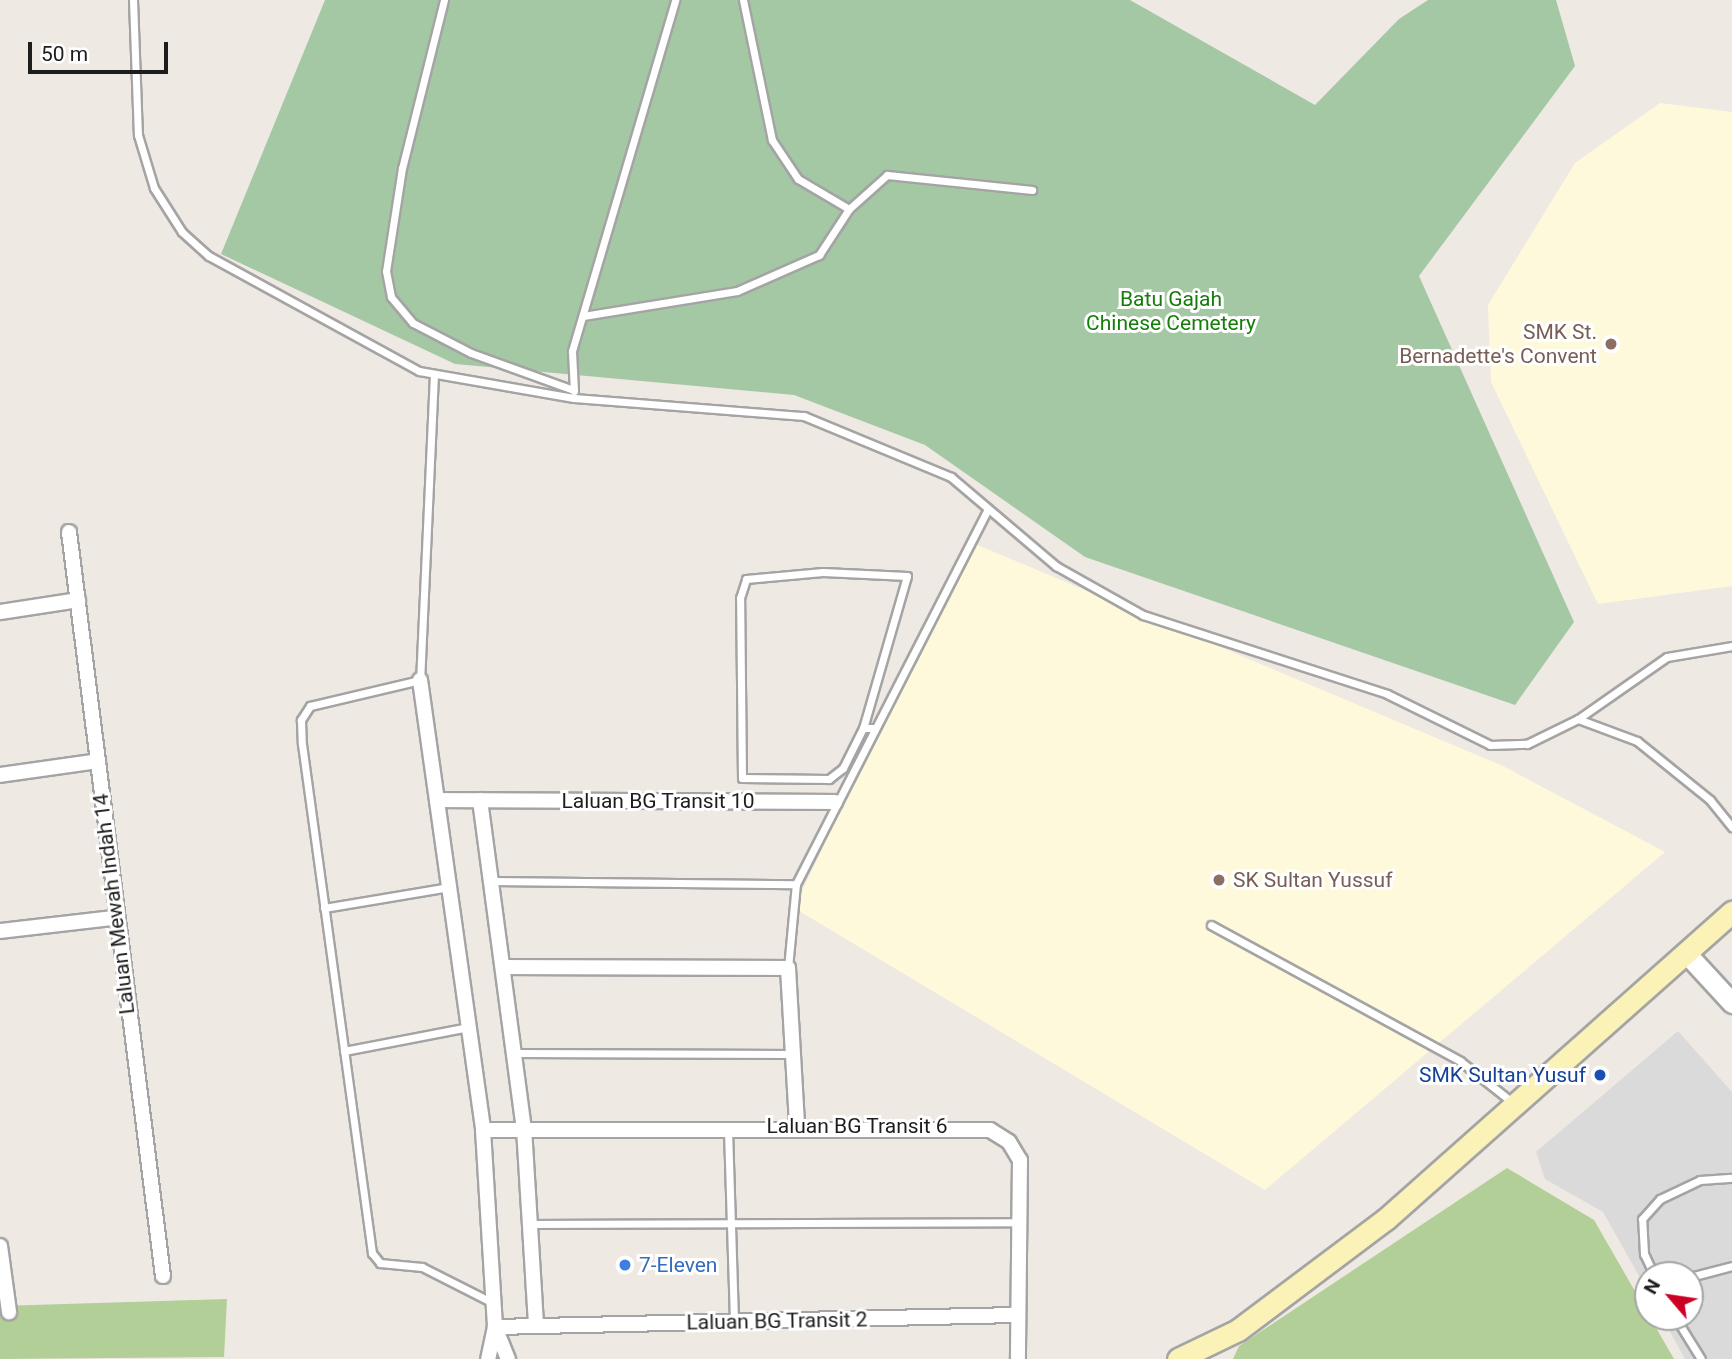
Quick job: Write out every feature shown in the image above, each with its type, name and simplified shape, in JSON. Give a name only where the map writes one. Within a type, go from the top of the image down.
[{"type":"main road","points":[[1178,1359],[1238,1330],[1365,1235],[1732,912]]},
{"type":"street","name":"Laluan Mewah Indah 14","points":[[69,532],[99,761],[113,918],[163,1276]]},
{"type":"street","points":[[0,612],[78,600]]},
{"type":"street","points":[[420,680],[483,1130],[495,1327],[488,1359]]},
{"type":"street","points":[[0,775],[99,761]]},
{"type":"street","name":"Laluan BG Transit 10","points":[[437,800],[835,802]]},
{"type":"street","points":[[480,800],[524,1128],[536,1326]]},
{"type":"street","points":[[0,931],[113,918]]},
{"type":"street","points":[[1686,953],[1732,1003]]},
{"type":"street","points":[[503,967],[788,968],[797,1126]]},
{"type":"street","name":"Laluan BG Transit 6","points":[[483,1130],[797,1126],[990,1130],[1009,1142],[1020,1160],[1017,1315],[1019,1358]]},
{"type":"street","points":[[0,1246],[9,1312]]},
{"type":"street","name":"Laluan BG Transit 2","points":[[495,1327],[1017,1315]]},
{"type":"street","points":[[495,1327],[508,1359]]},
{"type":"lane","points":[[133,0],[138,135],[154,188],[182,232],[209,256],[307,313],[435,374],[574,398],[804,416],[951,477],[1056,566],[1143,615],[1387,694],[1490,745],[1527,744],[1578,719],[1667,657],[1732,646]]},
{"type":"lane","points":[[444,0],[402,168],[386,271],[391,297],[413,323],[471,353],[574,390]]},
{"type":"lane","points":[[574,398],[572,351],[675,0]]},
{"type":"lane","points":[[743,0],[772,140],[799,179],[849,209]]},
{"type":"lane","points":[[583,316],[737,290],[819,255],[849,209],[887,175],[1032,190]]},
{"type":"lane","points":[[435,374],[420,680],[304,712],[302,744],[372,1253],[380,1263],[422,1267],[494,1304]]},
{"type":"lane","points":[[788,968],[796,884],[835,802],[988,509]]},
{"type":"lane","points":[[823,572],[907,576],[863,728],[844,768],[830,779],[742,778],[740,598],[746,579],[823,572]]},
{"type":"lane","points":[[1578,719],[1637,741],[1710,800],[1732,827]]},
{"type":"lane","points":[[863,728],[875,729]]},
{"type":"lane","points":[[491,881],[796,884]]},
{"type":"lane","points":[[324,908],[449,887]]},
{"type":"lane","points":[[1211,925],[1460,1061],[1515,1104]]},
{"type":"lane","points":[[344,1051],[469,1027]]},
{"type":"lane","points":[[514,1053],[793,1054]]},
{"type":"lane","points":[[728,1127],[734,1321]]},
{"type":"lane","points":[[1647,1261],[1644,1254],[1642,1219],[1660,1199],[1700,1180],[1732,1178]]},
{"type":"lane","points":[[530,1224],[730,1221],[1018,1222]]},
{"type":"lane","points":[[1704,1273],[1732,1266]]},
{"type":"lane","points":[[1684,1331],[1701,1359]]},
{"type":"shaded area","name":"SMK St. Bernadette's Convent","points":[[1660,103],[1732,112],[1732,586],[1598,604],[1491,382],[1488,305],[1575,163]]},
{"type":"shaded area","name":"SK Sultan Yussuf","points":[[968,541],[1503,766],[1665,852],[1265,1190],[794,908]]},
{"type":"shaded area","points":[[1678,1031],[1732,1092],[1732,1359],[1685,1359],[1670,1331],[1704,1331],[1704,1261],[1634,1261],[1634,1267],[1603,1212],[1545,1179],[1536,1152]]},
{"type":"green space","name":"Batu Gajah Chinese Cemetery","points":[[325,0],[1130,0],[1315,105],[1399,19],[1428,0],[1556,0],[1575,66],[1419,276],[1574,622],[1515,705],[1085,557],[925,445],[794,395],[455,364],[221,254]]},
{"type":"green space","points":[[1507,1168],[1594,1220],[1634,1290],[1634,1331],[1658,1331],[1674,1359],[1233,1359],[1239,1346]]},
{"type":"green space","points":[[227,1299],[224,1357],[0,1359],[0,1306]]},
{"type":"place","name":"SMK St. Bernadette's Convent","points":[[1611,344]]},
{"type":"place","name":"SK Sultan Yussuf","points":[[1219,880]]},
{"type":"place","name":"SMK Sultan Yusuf","points":[[1600,1075]]},
{"type":"place","name":"7-Eleven","points":[[625,1265]]}]
